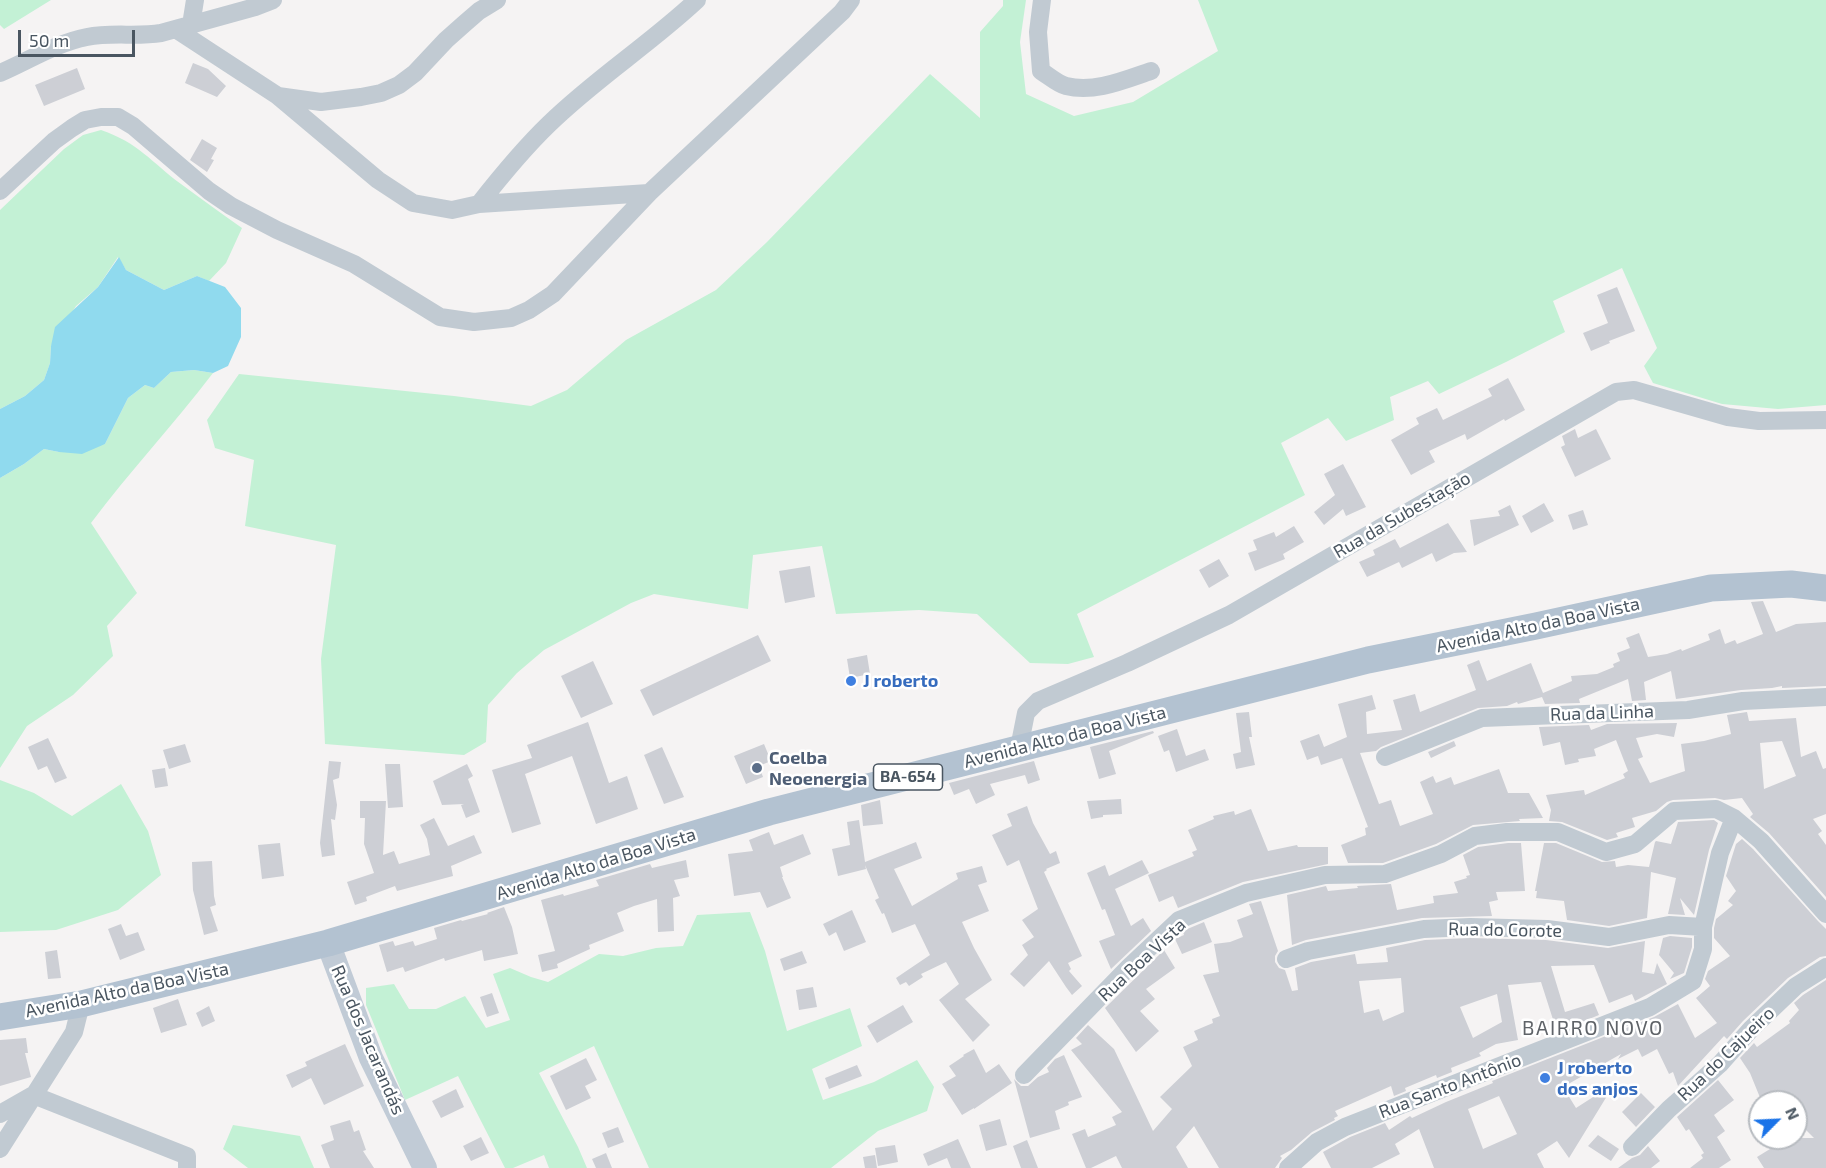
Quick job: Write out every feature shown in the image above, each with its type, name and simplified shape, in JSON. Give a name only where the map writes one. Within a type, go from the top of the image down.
[{"type":"main road","name":"Avenida Alto da Boa Vista","points":[[0,1017],[81,1004],[328,944],[769,812],[1368,660],[1711,588],[1791,584],[1826,588]]},
{"type":"street","points":[[184,28],[195,0]]},
{"type":"street","points":[[0,73],[68,42],[87,36],[147,36],[184,28],[273,0]]},
{"type":"street","points":[[278,96],[321,102],[381,93],[399,85],[415,73],[446,40],[479,11],[497,0]]},
{"type":"street","points":[[479,204],[516,158],[550,123],[697,0]]},
{"type":"street","points":[[0,191],[54,141],[72,128],[86,120],[118,117],[133,126],[209,191],[231,206],[277,230],[354,264],[440,317],[474,321],[511,318],[529,310],[553,294],[649,193],[842,12],[851,0]]},
{"type":"street","points":[[1042,0],[1038,32],[1041,71],[1065,86],[1095,88],[1150,71]]},
{"type":"street","points":[[184,28],[278,96],[378,180],[413,203],[452,210],[479,204],[649,193]]},
{"type":"street","name":"Rua da Subestação","points":[[1019,748],[1026,713],[1038,701],[1127,663],[1229,615],[1616,392],[1634,390],[1728,417],[1758,420],[1826,420]]},
{"type":"street","name":"Rua da Linha","points":[[1385,757],[1482,718],[1689,710],[1743,701],[1826,697]]},
{"type":"street","name":"Rua Boa Vista","points":[[1024,1076],[1129,967],[1179,920],[1246,893],[1325,875],[1385,874],[1441,854],[1475,836],[1507,832],[1558,832],[1606,852],[1635,844],[1674,812],[1716,809],[1734,818],[1761,841],[1826,914]]},
{"type":"street","name":"Rua Santo Antônio","points":[[1288,1168],[1317,1142],[1345,1127],[1650,1007],[1693,981],[1703,949],[1703,927],[1720,853],[1734,818]]},
{"type":"street","name":"Rua do Corote","points":[[1286,959],[1308,951],[1424,929],[1470,927],[1547,929],[1609,937],[1669,925],[1703,927]]},
{"type":"street","name":"Rua dos Jacarandás","points":[[328,944],[371,1058],[424,1168]]},
{"type":"street","name":"Rua do Cajueiro","points":[[1632,1147],[1669,1109],[1720,1064],[1751,1029],[1796,986],[1826,967]]},
{"type":"street","points":[[0,1149],[74,1032],[81,1004]]},
{"type":"street","points":[[0,1114],[33,1095]]},
{"type":"street","points":[[33,1095],[187,1156],[187,1168]]},
{"type":"green space","points":[[0,0],[51,0],[4,29],[0,25]]},
{"type":"green space","points":[[1003,0],[1026,0],[1020,42],[1026,94],[1074,116],[1133,102],[1218,51],[1198,0],[1826,0],[1826,405],[1778,409],[1722,404],[1653,383],[1644,366],[1657,348],[1622,268],[1553,301],[1565,332],[1439,394],[1428,381],[1390,397],[1394,420],[1346,441],[1328,418],[1281,443],[1305,495],[1077,614],[1094,657],[1068,664],[1030,663],[977,614],[919,610],[836,614],[822,546],[753,555],[748,609],[654,594],[631,603],[544,650],[517,673],[488,705],[486,742],[464,755],[325,744],[321,659],[336,545],[245,526],[254,460],[215,448],[207,420],[239,374],[531,406],[567,390],[626,340],[716,290],[767,242],[930,74],[980,118],[980,32],[1003,6]]},
{"type":"green space","points":[[101,130],[135,147],[242,228],[226,263],[209,281],[197,276],[164,290],[126,270],[118,257],[98,287],[76,306],[51,346],[50,363],[44,380],[25,396],[0,409],[0,210],[64,149],[83,135]]},
{"type":"green space","points":[[194,370],[213,373],[91,523],[137,593],[107,626],[113,656],[73,695],[27,726],[0,768],[0,478],[44,449],[59,452],[105,444],[128,398],[145,385],[154,388],[171,372]]},
{"type":"green space","points":[[0,780],[34,793],[72,816],[121,784],[148,831],[161,875],[118,910],[56,930],[0,932]]},
{"type":"green space","points":[[750,912],[765,951],[787,1031],[850,1008],[862,1046],[812,1069],[823,1100],[874,1082],[917,1060],[934,1087],[927,1111],[878,1131],[831,1168],[649,1168],[594,1046],[539,1073],[587,1168],[549,1168],[544,1155],[513,1168],[505,1168],[458,1076],[405,1100],[366,1005],[366,988],[394,984],[409,1009],[436,1009],[465,996],[486,1028],[510,1020],[493,974],[510,968],[548,982],[599,954],[623,956],[656,948],[683,946],[697,915]]},
{"type":"green space","points":[[233,1125],[300,1136],[314,1168],[248,1168],[223,1149]]},
{"type":"water","points":[[119,257],[126,270],[164,290],[197,276],[225,287],[241,308],[241,337],[228,366],[213,373],[194,370],[171,372],[154,388],[145,385],[128,398],[105,444],[82,454],[44,449],[0,478],[0,409],[25,396],[44,380],[50,363],[55,327],[98,287]]},
{"type":"building","points":[[193,63],[208,69],[226,86],[217,97],[185,83]]},
{"type":"building","points":[[77,68],[85,89],[44,106],[35,85]]},
{"type":"building","points":[[202,139],[217,148],[211,159],[214,160],[207,172],[190,160]]},
{"type":"building","points":[[1617,287],[1635,331],[1591,351],[1583,333],[1608,323],[1597,295]]},
{"type":"building","points":[[1508,378],[1525,410],[1467,440],[1465,434],[1429,451],[1435,462],[1411,475],[1391,440],[1419,424],[1416,418],[1437,408],[1443,420],[1492,396],[1488,389]]},
{"type":"building","points":[[1575,429],[1578,438],[1596,429],[1611,459],[1575,477],[1561,447],[1565,445],[1562,436]]},
{"type":"building","points":[[1343,464],[1366,507],[1346,516],[1343,509],[1324,525],[1314,512],[1335,495],[1324,474]]},
{"type":"building","points":[[1544,503],[1554,521],[1531,533],[1522,516]]},
{"type":"building","points":[[1510,505],[1519,525],[1474,546],[1470,520],[1500,516],[1498,511]]},
{"type":"building","points":[[1583,510],[1588,525],[1573,530],[1568,515]]},
{"type":"building","points":[[1448,523],[1467,552],[1454,553],[1436,562],[1432,553],[1402,568],[1399,562],[1367,577],[1359,562],[1375,555],[1373,550],[1395,539],[1400,548]]},
{"type":"building","points":[[1294,526],[1304,542],[1283,554],[1285,559],[1255,571],[1248,553],[1257,550],[1253,540],[1274,532],[1276,537]]},
{"type":"building","points":[[1219,559],[1229,576],[1209,588],[1199,570]]},
{"type":"building","points":[[810,566],[815,597],[785,603],[779,571]]},
{"type":"building","points":[[1763,601],[1776,632],[1796,624],[1826,622],[1826,686],[1782,688],[1782,686],[1676,699],[1671,671],[1644,682],[1646,700],[1632,701],[1628,679],[1579,699],[1580,703],[1545,704],[1542,697],[1507,706],[1478,708],[1376,751],[1360,753],[1379,804],[1391,800],[1400,826],[1433,814],[1420,782],[1433,776],[1436,783],[1451,777],[1454,785],[1499,769],[1508,793],[1529,793],[1543,818],[1473,825],[1436,844],[1383,863],[1348,863],[1341,845],[1366,835],[1365,828],[1368,827],[1342,758],[1321,765],[1318,756],[1307,760],[1300,741],[1319,734],[1324,747],[1347,737],[1338,704],[1372,695],[1376,709],[1366,712],[1367,734],[1402,730],[1393,700],[1415,694],[1420,712],[1476,690],[1467,665],[1479,660],[1487,681],[1531,663],[1543,693],[1572,681],[1571,676],[1597,674],[1614,667],[1613,664],[1620,661],[1617,653],[1630,648],[1626,638],[1639,633],[1648,657],[1681,649],[1682,651],[1710,640],[1708,634],[1720,629],[1725,644],[1735,640],[1737,644],[1763,634],[1751,602]]},
{"type":"building","points":[[758,635],[771,661],[653,716],[640,690]]},
{"type":"building","points":[[867,655],[870,674],[850,678],[847,659]]},
{"type":"building","points":[[593,661],[613,704],[581,718],[561,676]]},
{"type":"building","points":[[1249,712],[1252,737],[1249,737],[1255,765],[1236,769],[1233,754],[1241,752],[1236,713]]},
{"type":"building","points":[[1747,712],[1749,721],[1796,718],[1801,757],[1816,751],[1823,769],[1826,768],[1826,814],[1813,819],[1822,831],[1818,834],[1826,845],[1826,897],[1769,833],[1750,817],[1753,814],[1742,798],[1673,800],[1656,811],[1632,818],[1635,827],[1616,833],[1618,837],[1607,840],[1562,822],[1549,821],[1551,810],[1546,795],[1584,790],[1585,795],[1625,778],[1623,774],[1628,771],[1616,740],[1594,749],[1596,756],[1578,759],[1579,762],[1565,765],[1560,742],[1543,746],[1539,727],[1589,725],[1591,730],[1607,724],[1677,723],[1674,737],[1657,734],[1636,738],[1643,757],[1638,759],[1650,783],[1685,771],[1681,744],[1731,734],[1727,715]],"holes":[[[1782,741],[1796,776],[1764,789],[1760,743]]]},
{"type":"building","points":[[588,722],[609,783],[627,776],[638,809],[596,824],[572,756],[525,774],[541,824],[512,833],[492,770],[532,758],[527,745]]},
{"type":"building","points":[[1177,729],[1186,756],[1205,749],[1209,760],[1176,772],[1169,750],[1164,752],[1158,736]]},
{"type":"building","points":[[1153,731],[1154,733],[1109,751],[1116,774],[1099,779],[1090,747]]},
{"type":"building","points":[[48,738],[67,778],[55,783],[47,766],[38,770],[28,747]]},
{"type":"building","points":[[1454,741],[1456,746],[1431,758],[1428,752]]},
{"type":"building","points":[[185,744],[191,762],[169,769],[163,750]]},
{"type":"building","points":[[764,744],[771,761],[759,766],[763,777],[746,784],[734,756]]},
{"type":"building","points":[[662,747],[684,797],[664,804],[644,755]]},
{"type":"building","points":[[329,761],[341,762],[339,778],[333,780],[337,805],[335,820],[331,819],[335,855],[322,857],[320,843]]},
{"type":"building","points":[[1034,761],[1040,780],[1028,784],[1025,775],[990,784],[995,795],[976,804],[969,789],[954,795],[949,783]]},
{"type":"building","points":[[385,764],[400,764],[403,807],[388,808]]},
{"type":"building","points":[[467,764],[473,776],[468,779],[480,812],[466,818],[461,805],[464,804],[442,805],[433,781]]},
{"type":"building","points":[[165,768],[168,786],[155,788],[152,770]]},
{"type":"building","points":[[1121,799],[1122,814],[1103,815],[1103,817],[1091,819],[1087,801]]},
{"type":"building","points":[[880,800],[883,824],[863,826],[861,805]]},
{"type":"building","points":[[360,801],[386,801],[383,855],[394,851],[399,864],[430,855],[427,839],[420,825],[434,818],[448,846],[474,835],[482,853],[451,866],[453,876],[397,891],[395,886],[366,897],[367,901],[355,905],[347,882],[374,873],[364,844],[365,818],[360,818]]},
{"type":"building","points":[[1027,806],[1033,823],[1050,854],[1056,851],[1060,863],[1044,872],[1082,956],[1068,963],[1071,969],[1069,971],[1082,986],[1072,995],[1049,961],[1024,987],[1010,974],[1028,955],[1022,945],[1034,937],[1022,920],[1038,909],[1019,860],[1007,866],[992,835],[1012,826],[1007,814]]},
{"type":"building","points":[[1251,809],[1268,851],[1297,845],[1298,847],[1328,847],[1328,864],[1243,882],[1178,908],[1173,896],[1159,902],[1148,875],[1194,856],[1192,852],[1197,850],[1188,830],[1214,819],[1213,816],[1234,811],[1235,815]]},
{"type":"building","points":[[859,820],[865,862],[916,842],[922,858],[894,869],[912,906],[958,879],[956,873],[982,866],[987,882],[978,885],[989,911],[962,922],[992,980],[965,999],[990,1025],[973,1042],[939,1000],[959,984],[946,962],[921,974],[923,977],[909,986],[906,982],[900,985],[896,978],[930,955],[915,924],[892,933],[884,913],[882,914],[875,900],[879,898],[865,865],[866,869],[838,876],[832,849],[850,845],[847,822]]},
{"type":"building","points":[[1714,820],[1718,823],[1709,850],[1694,915],[1680,898],[1685,915],[1668,914],[1676,878],[1651,872],[1647,918],[1609,926],[1567,920],[1564,901],[1536,898],[1537,891],[1535,891],[1544,843],[1556,843],[1602,862],[1615,861],[1616,867],[1628,865],[1649,867],[1655,842],[1671,844],[1678,822]]},
{"type":"building","points":[[769,832],[774,845],[803,834],[811,854],[780,867],[791,898],[767,908],[760,892],[734,896],[728,854],[753,851],[749,840]]},
{"type":"building","points":[[1742,839],[1753,849],[1826,929],[1826,956],[1820,957],[1788,978],[1727,1039],[1724,1036],[1678,1086],[1673,1072],[1669,1074],[1657,1049],[1642,1057],[1638,1049],[1618,1059],[1621,1054],[1563,1087],[1576,1108],[1615,1083],[1569,1158],[1557,1141],[1537,1154],[1544,1168],[1434,1168],[1419,1129],[1395,1144],[1400,1154],[1372,1168],[1331,1168],[1323,1152],[1350,1137],[1385,1123],[1389,1130],[1410,1116],[1412,1118],[1493,1083],[1492,1081],[1654,1017],[1678,1004],[1695,1038],[1717,1023],[1696,998],[1710,986],[1705,979],[1708,971],[1730,956],[1714,938],[1714,928],[1716,919],[1733,905],[1728,901],[1736,891],[1726,876],[1736,844]],"holes":[[[1499,1096],[1517,1134],[1483,1149],[1468,1109]]]},
{"type":"building","points":[[280,843],[284,876],[262,879],[258,845]]},
{"type":"building","points":[[1521,843],[1525,891],[1496,892],[1498,900],[1489,902],[1492,916],[1422,918],[1306,940],[1292,945],[1287,895],[1326,886],[1328,891],[1391,884],[1397,910],[1434,903],[1433,896],[1458,893],[1454,882],[1470,875],[1463,855],[1478,847]]},
{"type":"building","points":[[686,860],[689,877],[674,880],[680,896],[673,898],[674,931],[658,932],[657,899],[634,906],[617,913],[624,931],[589,945],[590,949],[557,964],[558,968],[542,972],[538,955],[555,951],[541,900],[599,886],[596,880],[650,864],[652,868]]},
{"type":"building","points":[[1142,860],[1149,873],[1115,889],[1131,926],[1143,918],[1151,931],[1111,969],[1099,941],[1115,935],[1087,873],[1105,865],[1109,876]]},
{"type":"building","points":[[212,861],[216,905],[210,907],[218,931],[204,935],[193,890],[192,862]]},
{"type":"building","points":[[1261,901],[1278,951],[1275,962],[1279,968],[1285,970],[1292,991],[1298,990],[1295,968],[1311,962],[1355,954],[1357,964],[1388,962],[1386,948],[1425,940],[1470,938],[1546,940],[1608,948],[1645,941],[1642,972],[1654,974],[1657,963],[1667,984],[1635,1001],[1632,994],[1609,1003],[1594,965],[1551,966],[1565,1012],[1594,1003],[1599,1015],[1557,1032],[1541,982],[1508,985],[1518,1040],[1496,1044],[1479,1053],[1481,1056],[1451,1068],[1452,1072],[1437,1078],[1436,1075],[1405,1088],[1406,1091],[1394,1096],[1391,1086],[1335,1111],[1338,1116],[1334,1118],[1335,1120],[1312,1132],[1280,1156],[1282,1158],[1275,1168],[1219,1168],[1194,1126],[1176,1147],[1188,1168],[1122,1168],[1116,1156],[1091,1168],[1086,1168],[1072,1134],[1085,1129],[1088,1137],[1116,1125],[1112,1117],[1122,1112],[1071,1050],[1082,1044],[1076,1038],[1088,1025],[1114,1049],[1153,1131],[1172,1109],[1160,1097],[1192,1066],[1183,1047],[1198,1040],[1194,1031],[1213,1023],[1212,1019],[1220,1016],[1203,975],[1219,972],[1214,944],[1230,942],[1243,937],[1237,920],[1253,914],[1249,904]],"holes":[[[1401,978],[1404,1012],[1383,1021],[1379,1009],[1364,1013],[1359,981]],[[1497,994],[1502,1022],[1473,1038],[1460,1007]]]},
{"type":"building","points":[[504,907],[512,927],[518,954],[484,961],[482,950],[445,961],[444,958],[405,972],[403,967],[387,972],[379,945],[393,941],[395,946],[413,941],[415,946],[437,939],[434,928],[488,914]]},
{"type":"building","points":[[852,910],[866,942],[844,951],[836,932],[829,936],[823,924]]},
{"type":"building","points":[[1204,922],[1212,942],[1182,954],[1175,939],[1184,935],[1185,930]]},
{"type":"building","points":[[121,924],[126,936],[138,932],[145,950],[120,960],[108,929]]},
{"type":"building","points":[[1670,936],[1692,938],[1692,947],[1684,973],[1670,979],[1674,973],[1659,955],[1663,938]]},
{"type":"building","points":[[57,950],[61,978],[48,979],[45,952]]},
{"type":"building","points":[[1164,950],[1175,968],[1146,989],[1155,999],[1140,1011],[1159,1031],[1136,1052],[1105,1008]]},
{"type":"building","points":[[802,951],[807,963],[784,971],[780,959]]},
{"type":"building","points":[[1826,980],[1826,1168],[1764,1168],[1757,1157],[1768,1150],[1808,1150],[1808,1138],[1814,1138],[1808,1132],[1808,1090],[1757,1090],[1750,1073],[1740,1058],[1754,1043],[1757,1047],[1790,1023],[1789,1021],[1799,1010],[1794,1003]]},
{"type":"building","points":[[813,987],[817,1007],[799,1010],[796,990]]},
{"type":"building","points":[[492,993],[499,1013],[487,1017],[480,997]]},
{"type":"building","points":[[178,999],[187,1025],[161,1033],[153,1008]]},
{"type":"building","points":[[903,1005],[913,1022],[877,1043],[867,1026]]},
{"type":"building","points":[[209,1006],[215,1021],[202,1027],[196,1013]]},
{"type":"building","points":[[26,1038],[28,1053],[25,1053],[31,1077],[0,1086],[0,1040]]},
{"type":"building","points":[[345,1044],[364,1086],[324,1105],[311,1078],[292,1088],[286,1075],[307,1066],[305,1062]]},
{"type":"building","points":[[974,1049],[986,1073],[999,1064],[1012,1083],[962,1115],[942,1084],[956,1076],[949,1066]]},
{"type":"building","points":[[1064,1055],[1082,1097],[1068,1102],[1069,1105],[1055,1111],[1060,1129],[1030,1138],[1014,1079],[1021,1086],[1028,1086],[1038,1077],[1049,1072],[1047,1068],[1055,1059]]},
{"type":"building","points":[[586,1058],[597,1080],[585,1086],[591,1098],[566,1110],[550,1076]]},
{"type":"building","points":[[857,1065],[862,1076],[829,1089],[825,1078]]},
{"type":"building","points":[[1718,1080],[1734,1100],[1714,1115],[1725,1131],[1717,1137],[1731,1160],[1719,1168],[1690,1168],[1703,1158],[1701,1155],[1704,1153],[1689,1129],[1686,1131],[1677,1117]]},
{"type":"building","points":[[456,1089],[464,1107],[441,1118],[432,1101]]},
{"type":"building","points":[[1641,1093],[1655,1107],[1636,1127],[1622,1112]]},
{"type":"building","points":[[1000,1119],[1007,1145],[986,1151],[979,1125]]},
{"type":"building","points":[[350,1120],[354,1132],[359,1130],[366,1150],[363,1151],[374,1168],[330,1168],[321,1145],[334,1140],[330,1126]]},
{"type":"building","points":[[618,1127],[624,1142],[608,1148],[602,1133]]},
{"type":"building","points":[[1598,1135],[1619,1149],[1611,1161],[1588,1146]]},
{"type":"building","points":[[481,1137],[489,1153],[471,1161],[463,1146]]},
{"type":"building","points":[[958,1139],[971,1168],[951,1168],[947,1158],[928,1166],[923,1154]]},
{"type":"building","points":[[1027,1140],[1038,1168],[1021,1168],[1013,1146]]},
{"type":"building","points":[[895,1145],[898,1162],[878,1166],[875,1148]]},
{"type":"building","points":[[1648,1146],[1660,1161],[1651,1168],[1618,1168],[1640,1155]]},
{"type":"building","points":[[606,1153],[612,1168],[596,1168],[592,1159]]},
{"type":"building","points":[[875,1155],[877,1168],[865,1168],[863,1157]]},
{"type":"place","name":"J roberto","points":[[851,681]]},
{"type":"place","name":"Coelba Neoenergia","points":[[757,768]]},
{"type":"place","name":"J roberto dos anjos","points":[[1545,1078]]},
{"type":"district","name":"BAIRRO NOVO","points":[[1593,1028]]}]
